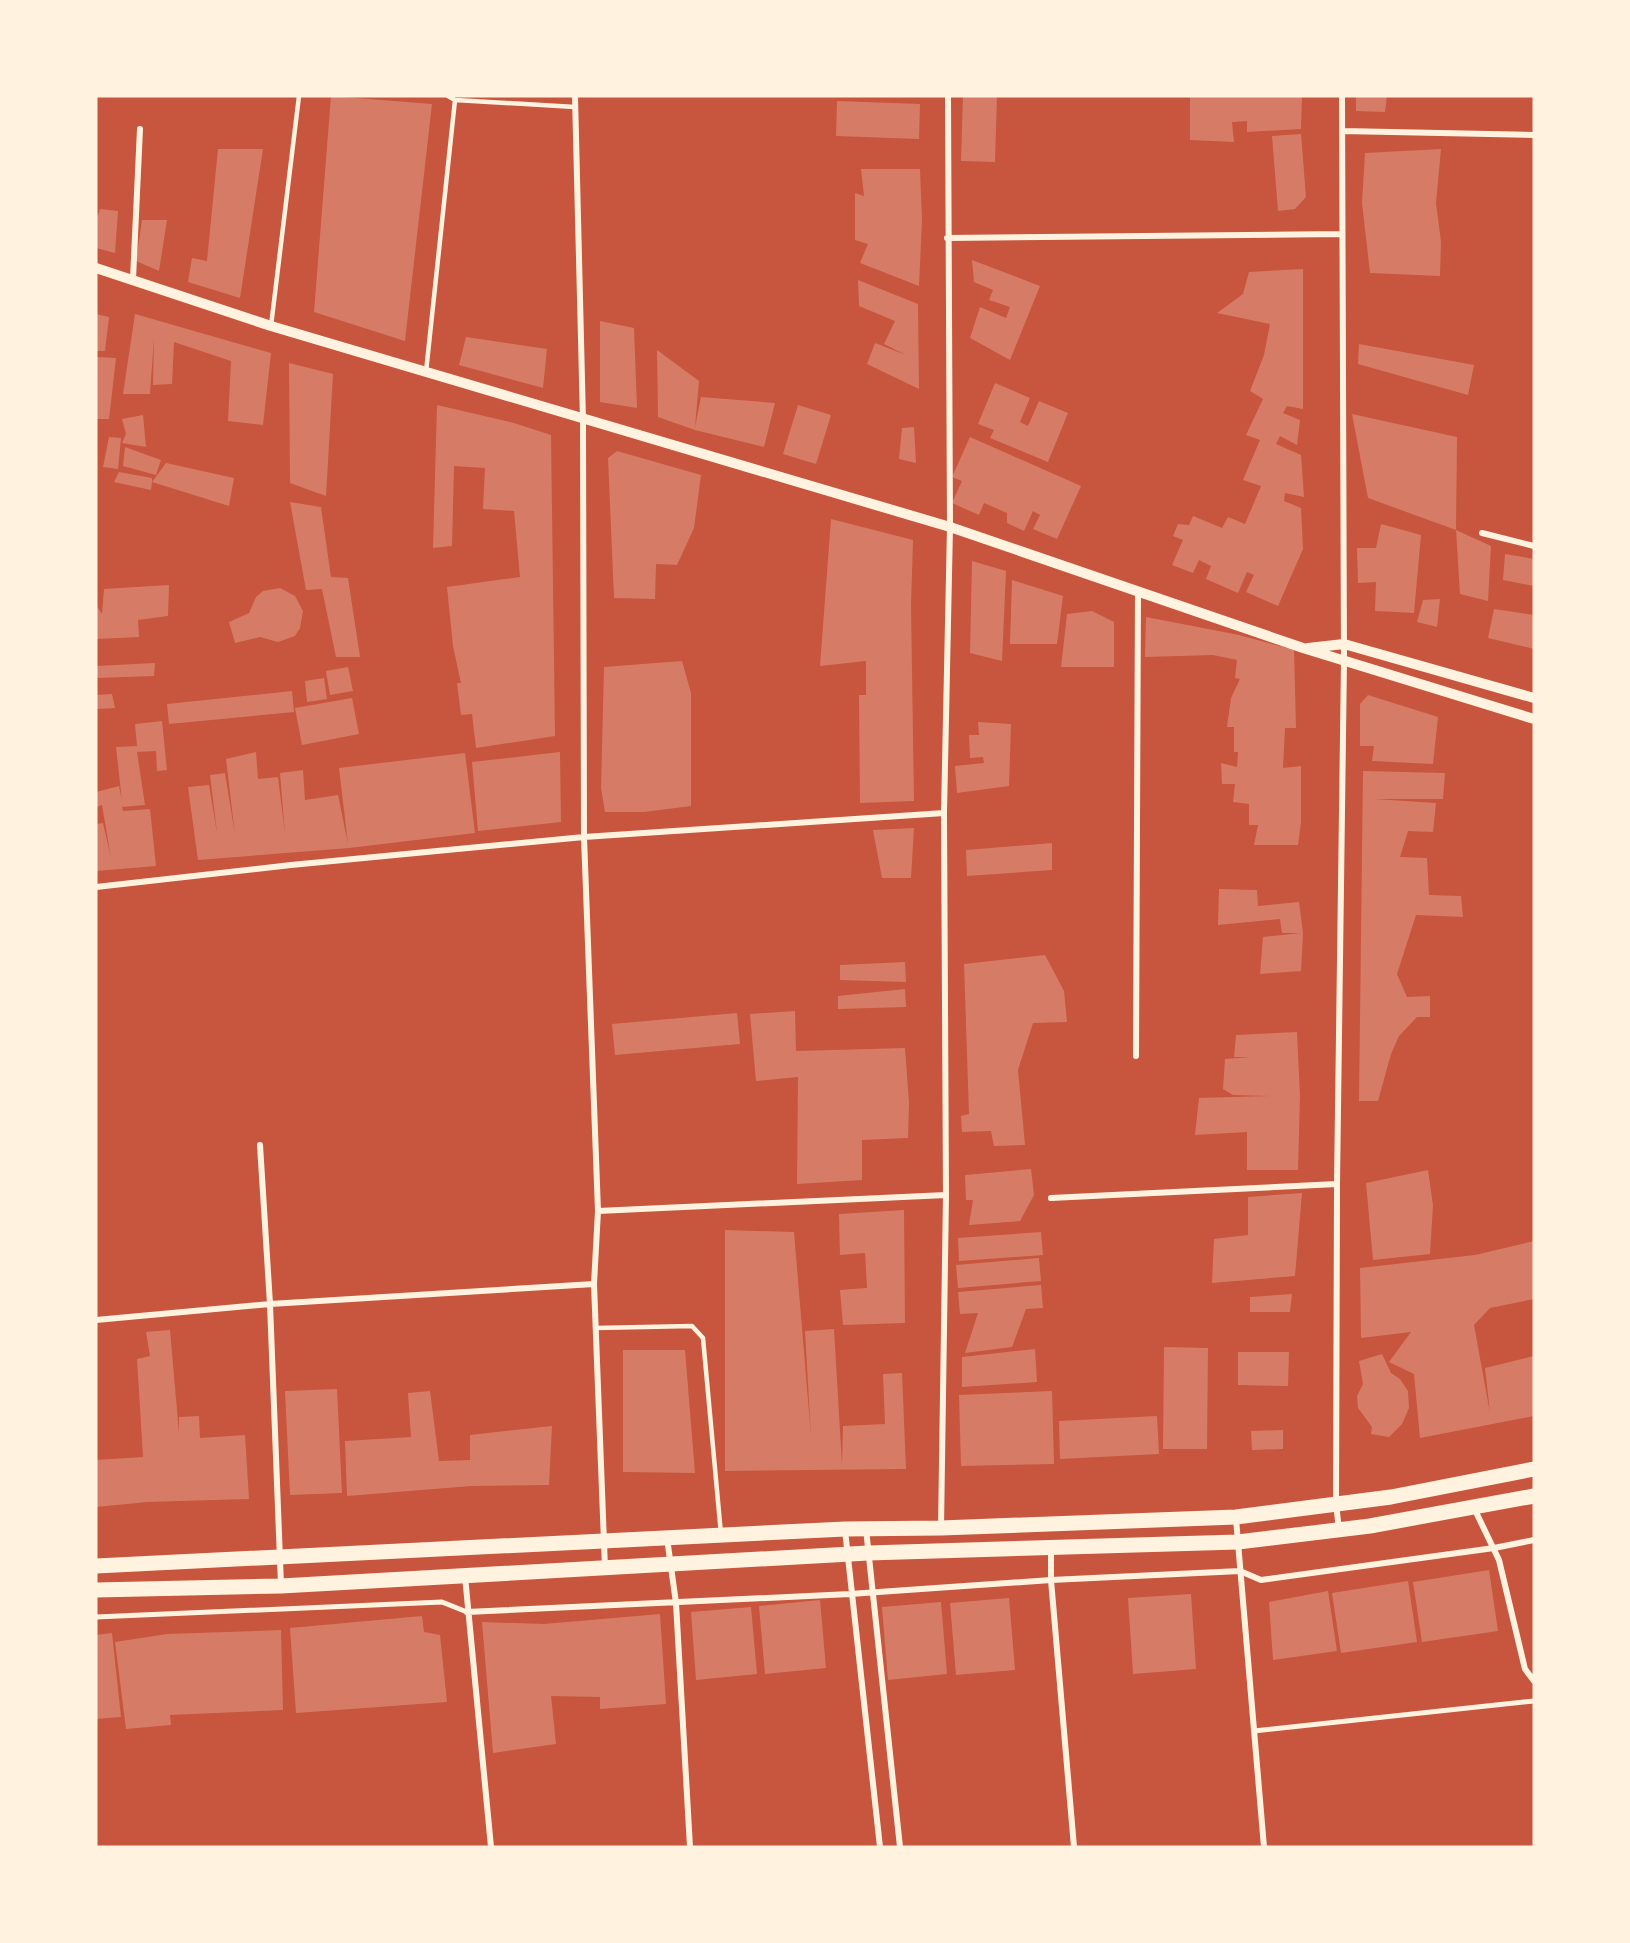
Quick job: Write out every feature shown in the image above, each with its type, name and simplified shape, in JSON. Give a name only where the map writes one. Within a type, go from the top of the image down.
[{"type":"main road","points":[[96,1566],[845,1529],[941,1528],[1236,1517],[1336,1504],[1534,1469]]},
{"type":"main road","points":[[96,1590],[281,1586],[670,1566],[868,1553],[1238,1542],[1339,1530],[1534,1496]]},
{"type":"street","points":[[575,96],[583,420],[584,837],[598,1211],[594,1284],[605,1568]]},
{"type":"street","points":[[941,1528],[946,1195],[944,813],[950,527],[948,96]]},
{"type":"street","points":[[1339,1530],[1336,1504],[1337,1184],[1344,661],[1340,234],[1342,96]]},
{"type":"street","points":[[133,279],[140,129]]},
{"type":"street","points":[[1342,131],[1534,135]]},
{"type":"street","points":[[947,238],[1340,234]]},
{"type":"street","points":[[96,268],[271,326],[950,527],[1303,648],[1534,719]]},
{"type":"street","points":[[1482,533],[1534,546]]},
{"type":"street","points":[[1136,1056],[1138,591]]},
{"type":"street","points":[[1303,648],[1344,644],[1534,698]]},
{"type":"street","points":[[96,887],[584,837],[944,813]]},
{"type":"street","points":[[260,1145],[270,1304],[281,1586]]},
{"type":"street","points":[[1051,1198],[1337,1184]]},
{"type":"street","points":[[598,1211],[946,1195]]},
{"type":"street","points":[[96,1320],[270,1304],[594,1284]]},
{"type":"street","points":[[1474,1508],[1494,1548],[1525,1669],[1534,1680]]},
{"type":"street","points":[[1236,1517],[1263,1847]]},
{"type":"street","points":[[845,1529],[850,1594],[880,1847]]},
{"type":"street","points":[[866,1529],[900,1847]]},
{"type":"street","points":[[667,1537],[676,1603],[690,1847]]},
{"type":"street","points":[[96,1617],[442,1602],[467,1612],[850,1594],[1051,1580],[1240,1571],[1261,1580],[1494,1548],[1534,1540]]},
{"type":"street","points":[[1051,1547],[1051,1580],[1074,1847]]},
{"type":"street","points":[[465,1575],[490,1847]]},
{"type":"street","points":[[1254,1731],[1534,1701]]},
{"type":"lane","points":[[271,326],[299,96]]},
{"type":"lane","points":[[448,96],[455,100],[575,106]]},
{"type":"lane","points":[[426,372],[455,100]]},
{"type":"lane","points":[[596,1328],[692,1326],[703,1338],[722,1536]]},
{"type":"building","points":[[331,96],[432,104],[405,341],[314,312]]},
{"type":"building","points":[[963,96],[997,96],[995,162],[961,161]]},
{"type":"building","points":[[1190,96],[1302,96],[1301,129],[1247,132],[1247,121],[1232,122],[1234,142],[1190,140]]},
{"type":"building","points":[[1356,96],[1387,96],[1385,112],[1356,111]]},
{"type":"building","points":[[837,101],[920,104],[919,139],[836,136]]},
{"type":"building","points":[[1301,134],[1306,197],[1295,209],[1278,211],[1272,136]]},
{"type":"building","points":[[218,149],[263,149],[240,298],[188,282],[192,258],[207,261]]},
{"type":"building","points":[[1441,149],[1436,203],[1441,242],[1440,276],[1370,273],[1362,203],[1365,153]]},
{"type":"building","points":[[861,169],[920,169],[922,220],[919,286],[860,263],[868,244],[855,240],[855,193],[864,196]]},
{"type":"building","points":[[100,209],[118,211],[115,253],[96,248],[96,221]]},
{"type":"building","points":[[142,220],[167,220],[159,271],[136,261]]},
{"type":"building","points":[[972,260],[1040,286],[1010,360],[970,338],[980,307],[1006,318],[1010,307],[989,300],[993,290],[974,282]]},
{"type":"building","points":[[1303,269],[1303,409],[1287,406],[1283,413],[1300,420],[1297,445],[1280,436],[1276,444],[1301,455],[1304,497],[1285,493],[1284,501],[1301,508],[1303,549],[1278,606],[1246,592],[1254,575],[1247,572],[1238,593],[1206,579],[1211,566],[1199,560],[1193,573],[1172,565],[1183,540],[1173,536],[1178,524],[1189,525],[1193,516],[1222,528],[1228,517],[1245,524],[1261,486],[1243,480],[1260,440],[1246,435],[1263,399],[1250,391],[1264,355],[1270,324],[1217,313],[1243,294],[1249,272]]},
{"type":"building","points":[[858,280],[918,304],[919,389],[867,364],[875,343],[906,355],[884,344],[895,321],[859,306]]},
{"type":"building","points":[[96,314],[109,317],[105,351],[96,351]]},
{"type":"building","points":[[135,314],[271,353],[263,425],[228,421],[231,361],[174,342],[172,384],[153,385],[154,338],[150,394],[123,394]]},
{"type":"building","points":[[600,321],[634,328],[637,408],[600,402]]},
{"type":"building","points":[[466,337],[547,349],[543,388],[459,365]]},
{"type":"building","points":[[1359,344],[1474,365],[1468,395],[1358,364]]},
{"type":"building","points":[[657,350],[699,381],[695,427],[701,397],[775,403],[764,447],[695,430],[658,417]]},
{"type":"building","points":[[96,357],[116,358],[109,419],[96,419]]},
{"type":"building","points":[[289,363],[333,374],[326,496],[290,483]]},
{"type":"building","points":[[995,383],[1030,398],[1020,422],[1028,426],[1039,401],[1068,413],[1048,462],[990,438],[994,430],[978,424]]},
{"type":"building","points":[[437,405],[514,423],[551,435],[555,736],[476,748],[472,714],[461,715],[457,683],[461,683],[453,646],[447,587],[520,577],[514,511],[483,509],[485,468],[454,466],[452,546],[433,548]]},
{"type":"building","points":[[798,405],[831,415],[816,464],[783,454]]},
{"type":"building","points":[[1352,414],[1457,437],[1456,530],[1368,498]]},
{"type":"building","points":[[143,415],[146,447],[122,443],[126,434],[122,419]]},
{"type":"building","points":[[914,427],[916,463],[899,459],[902,428]]},
{"type":"building","points":[[109,437],[121,438],[118,469],[103,467]]},
{"type":"building","points":[[970,437],[1081,486],[1057,539],[1033,529],[1040,515],[1033,511],[1024,531],[1007,523],[1007,513],[984,503],[979,515],[952,503],[962,481],[952,477]]},
{"type":"building","points":[[125,447],[161,460],[156,475],[123,466]]},
{"type":"building","points":[[617,451],[701,475],[694,528],[677,565],[656,564],[655,599],[614,598],[608,458]]},
{"type":"building","points":[[166,463],[234,478],[229,506],[152,482]]},
{"type":"building","points":[[119,472],[152,478],[151,490],[114,482]]},
{"type":"building","points":[[290,502],[321,507],[331,577],[348,578],[360,657],[336,657],[322,589],[306,590]]},
{"type":"building","points":[[831,519],[913,540],[911,605],[914,801],[860,803],[859,695],[866,695],[866,661],[820,666]]},
{"type":"building","points":[[1381,524],[1421,535],[1414,613],[1375,611],[1376,582],[1358,583],[1357,548],[1376,548]]},
{"type":"building","points":[[1456,530],[1491,546],[1488,601],[1460,594]]},
{"type":"building","points":[[1505,554],[1534,559],[1534,586],[1503,580]]},
{"type":"building","points":[[972,561],[1006,571],[1002,661],[970,653]]},
{"type":"building","points":[[1012,580],[1063,596],[1057,644],[1010,644]]},
{"type":"building","points":[[169,585],[168,616],[138,620],[139,637],[96,639],[96,605],[102,614],[104,589]]},
{"type":"building","points":[[280,588],[295,596],[303,611],[300,628],[295,636],[278,642],[260,637],[235,643],[229,622],[249,613],[256,597],[263,591]]},
{"type":"building","points":[[1440,599],[1437,627],[1417,622],[1423,600]]},
{"type":"building","points":[[1494,609],[1534,615],[1534,649],[1488,638]]},
{"type":"building","points":[[1092,611],[1114,622],[1114,667],[1061,667],[1067,614]]},
{"type":"building","points":[[1146,617],[1239,635],[1294,650],[1296,728],[1285,728],[1283,768],[1301,766],[1301,822],[1298,845],[1254,845],[1258,825],[1249,825],[1249,804],[1233,802],[1235,784],[1222,784],[1221,763],[1237,767],[1238,752],[1234,752],[1234,727],[1227,727],[1231,698],[1240,679],[1235,678],[1237,660],[1213,655],[1145,657]]},
{"type":"building","points":[[682,661],[691,693],[691,806],[644,812],[605,812],[601,788],[604,667]]},
{"type":"building","points":[[155,663],[154,676],[96,678],[96,666]]},
{"type":"building","points":[[348,667],[353,691],[330,695],[326,671]]},
{"type":"building","points":[[324,678],[327,699],[307,702],[305,681]]},
{"type":"building","points":[[292,691],[294,712],[169,724],[167,704]]},
{"type":"building","points":[[112,694],[115,708],[96,709],[96,695]]},
{"type":"building","points":[[1368,695],[1438,717],[1433,764],[1372,761],[1374,746],[1360,746],[1360,704]]},
{"type":"building","points":[[352,698],[359,734],[302,745],[295,708]]},
{"type":"building","points":[[162,721],[167,770],[157,771],[156,751],[137,752],[145,805],[122,807],[123,811],[150,809],[156,866],[96,871],[96,824],[103,823],[111,858],[102,805],[96,807],[96,792],[119,786],[122,801],[116,747],[137,746],[135,724]]},
{"type":"building","points":[[978,722],[1011,724],[1009,786],[957,793],[955,766],[984,763],[983,757],[970,758],[969,735],[979,735]]},
{"type":"building","points":[[256,752],[258,779],[278,777],[285,834],[280,773],[303,770],[305,800],[338,795],[348,844],[339,768],[465,753],[475,833],[349,848],[198,860],[188,787],[209,785],[217,833],[210,775],[225,773],[235,835],[226,759]]},
{"type":"building","points":[[560,752],[561,822],[478,831],[472,762]]},
{"type":"building","points":[[1363,771],[1445,773],[1443,799],[1374,799],[1436,803],[1433,832],[1408,831],[1400,857],[1427,858],[1429,895],[1461,896],[1463,917],[1416,915],[1397,974],[1407,997],[1430,996],[1430,1017],[1417,1017],[1399,1036],[1391,1054],[1378,1101],[1359,1101]]},
{"type":"building","points":[[914,828],[911,878],[882,878],[873,830]]},
{"type":"building","points":[[1052,843],[1052,870],[967,876],[966,850]]},
{"type":"building","points":[[1219,889],[1257,890],[1258,906],[1299,902],[1303,933],[1301,971],[1260,974],[1263,937],[1301,933],[1282,933],[1280,919],[1218,925]]},
{"type":"building","points":[[1045,955],[1064,991],[1067,1022],[1033,1023],[1018,1070],[1025,1145],[994,1146],[991,1131],[962,1132],[961,1116],[969,1114],[964,964]]},
{"type":"building","points":[[905,962],[906,982],[840,980],[840,965]]},
{"type":"building","points":[[905,989],[906,1007],[838,1009],[838,996]]},
{"type":"building","points":[[795,1011],[796,1051],[905,1048],[909,1103],[908,1138],[862,1140],[862,1180],[797,1184],[798,1077],[756,1081],[750,1014]]},
{"type":"building","points":[[737,1013],[740,1044],[615,1055],[612,1024]]},
{"type":"building","points":[[1297,1032],[1300,1096],[1298,1170],[1247,1170],[1247,1132],[1195,1135],[1199,1098],[1270,1096],[1233,1095],[1223,1089],[1225,1059],[1251,1057],[1234,1057],[1236,1035]]},
{"type":"building","points":[[1031,1169],[1034,1195],[1020,1221],[969,1225],[973,1200],[966,1200],[965,1175]]},
{"type":"building","points":[[1428,1170],[1433,1205],[1430,1254],[1373,1260],[1366,1183]]},
{"type":"building","points":[[1302,1193],[1295,1276],[1212,1283],[1214,1239],[1248,1235],[1248,1197]]},
{"type":"building","points":[[904,1210],[905,1323],[843,1325],[840,1290],[867,1288],[865,1253],[840,1255],[839,1214]]},
{"type":"building","points":[[725,1230],[794,1232],[811,1436],[805,1331],[834,1329],[842,1465],[843,1426],[885,1424],[883,1374],[902,1373],[906,1469],[725,1471]]},
{"type":"building","points":[[1041,1232],[1043,1255],[959,1261],[958,1238]]},
{"type":"building","points":[[1534,1241],[1534,1299],[1490,1308],[1474,1325],[1490,1413],[1485,1368],[1534,1356],[1534,1416],[1420,1438],[1414,1374],[1389,1362],[1411,1332],[1361,1338],[1360,1268],[1475,1255]]},
{"type":"building","points":[[1039,1258],[1041,1281],[958,1288],[956,1265]]},
{"type":"building","points":[[1041,1285],[1043,1308],[1026,1309],[1012,1347],[965,1353],[978,1313],[960,1314],[958,1292]]},
{"type":"building","points":[[1292,1294],[1290,1312],[1250,1312],[1250,1297]]},
{"type":"building","points":[[170,1330],[179,1433],[179,1417],[199,1416],[200,1438],[245,1435],[249,1499],[147,1502],[96,1507],[96,1460],[143,1457],[137,1359],[150,1356],[146,1332]]},
{"type":"building","points":[[1164,1347],[1208,1348],[1207,1449],[1163,1449]]},
{"type":"building","points":[[1035,1349],[1037,1382],[962,1387],[962,1357]]},
{"type":"building","points":[[623,1350],[685,1350],[695,1473],[623,1472]]},
{"type":"building","points":[[1238,1352],[1289,1352],[1288,1386],[1238,1385]]},
{"type":"building","points":[[1382,1354],[1391,1373],[1400,1379],[1408,1391],[1409,1408],[1402,1424],[1389,1437],[1371,1434],[1372,1427],[1358,1408],[1357,1396],[1363,1384],[1359,1361]]},
{"type":"building","points":[[337,1389],[342,1493],[290,1495],[285,1391]]},
{"type":"building","points":[[430,1391],[439,1461],[470,1460],[470,1435],[552,1426],[549,1485],[471,1486],[347,1496],[345,1441],[411,1437],[408,1393]]},
{"type":"building","points":[[1052,1391],[1054,1464],[961,1466],[959,1395]]},
{"type":"building","points":[[1157,1416],[1159,1454],[1060,1459],[1059,1421]]},
{"type":"building","points":[[1283,1430],[1283,1449],[1252,1450],[1251,1431]]},
{"type":"building","points":[[1489,1570],[1498,1631],[1422,1642],[1413,1582]]},
{"type":"building","points":[[1408,1581],[1417,1642],[1341,1653],[1332,1593]]},
{"type":"building","points":[[1328,1591],[1337,1651],[1273,1660],[1269,1602]]},
{"type":"building","points":[[1191,1594],[1196,1669],[1133,1674],[1128,1598]]},
{"type":"building","points":[[1009,1598],[1015,1670],[956,1675],[950,1603]]},
{"type":"building","points":[[820,1600],[826,1668],[765,1674],[759,1606]]},
{"type":"building","points":[[941,1602],[947,1674],[888,1680],[882,1607]]},
{"type":"building","points":[[751,1607],[757,1674],[696,1680],[691,1612]]},
{"type":"building","points":[[660,1614],[666,1704],[600,1709],[600,1697],[551,1696],[556,1744],[493,1753],[482,1622],[544,1624]]},
{"type":"building","points":[[422,1616],[424,1632],[440,1635],[447,1702],[296,1713],[290,1628]]},
{"type":"building","points":[[281,1630],[283,1710],[170,1715],[171,1725],[126,1729],[115,1642],[167,1634]]},
{"type":"building","points":[[112,1633],[121,1717],[96,1719],[96,1635]]}]
